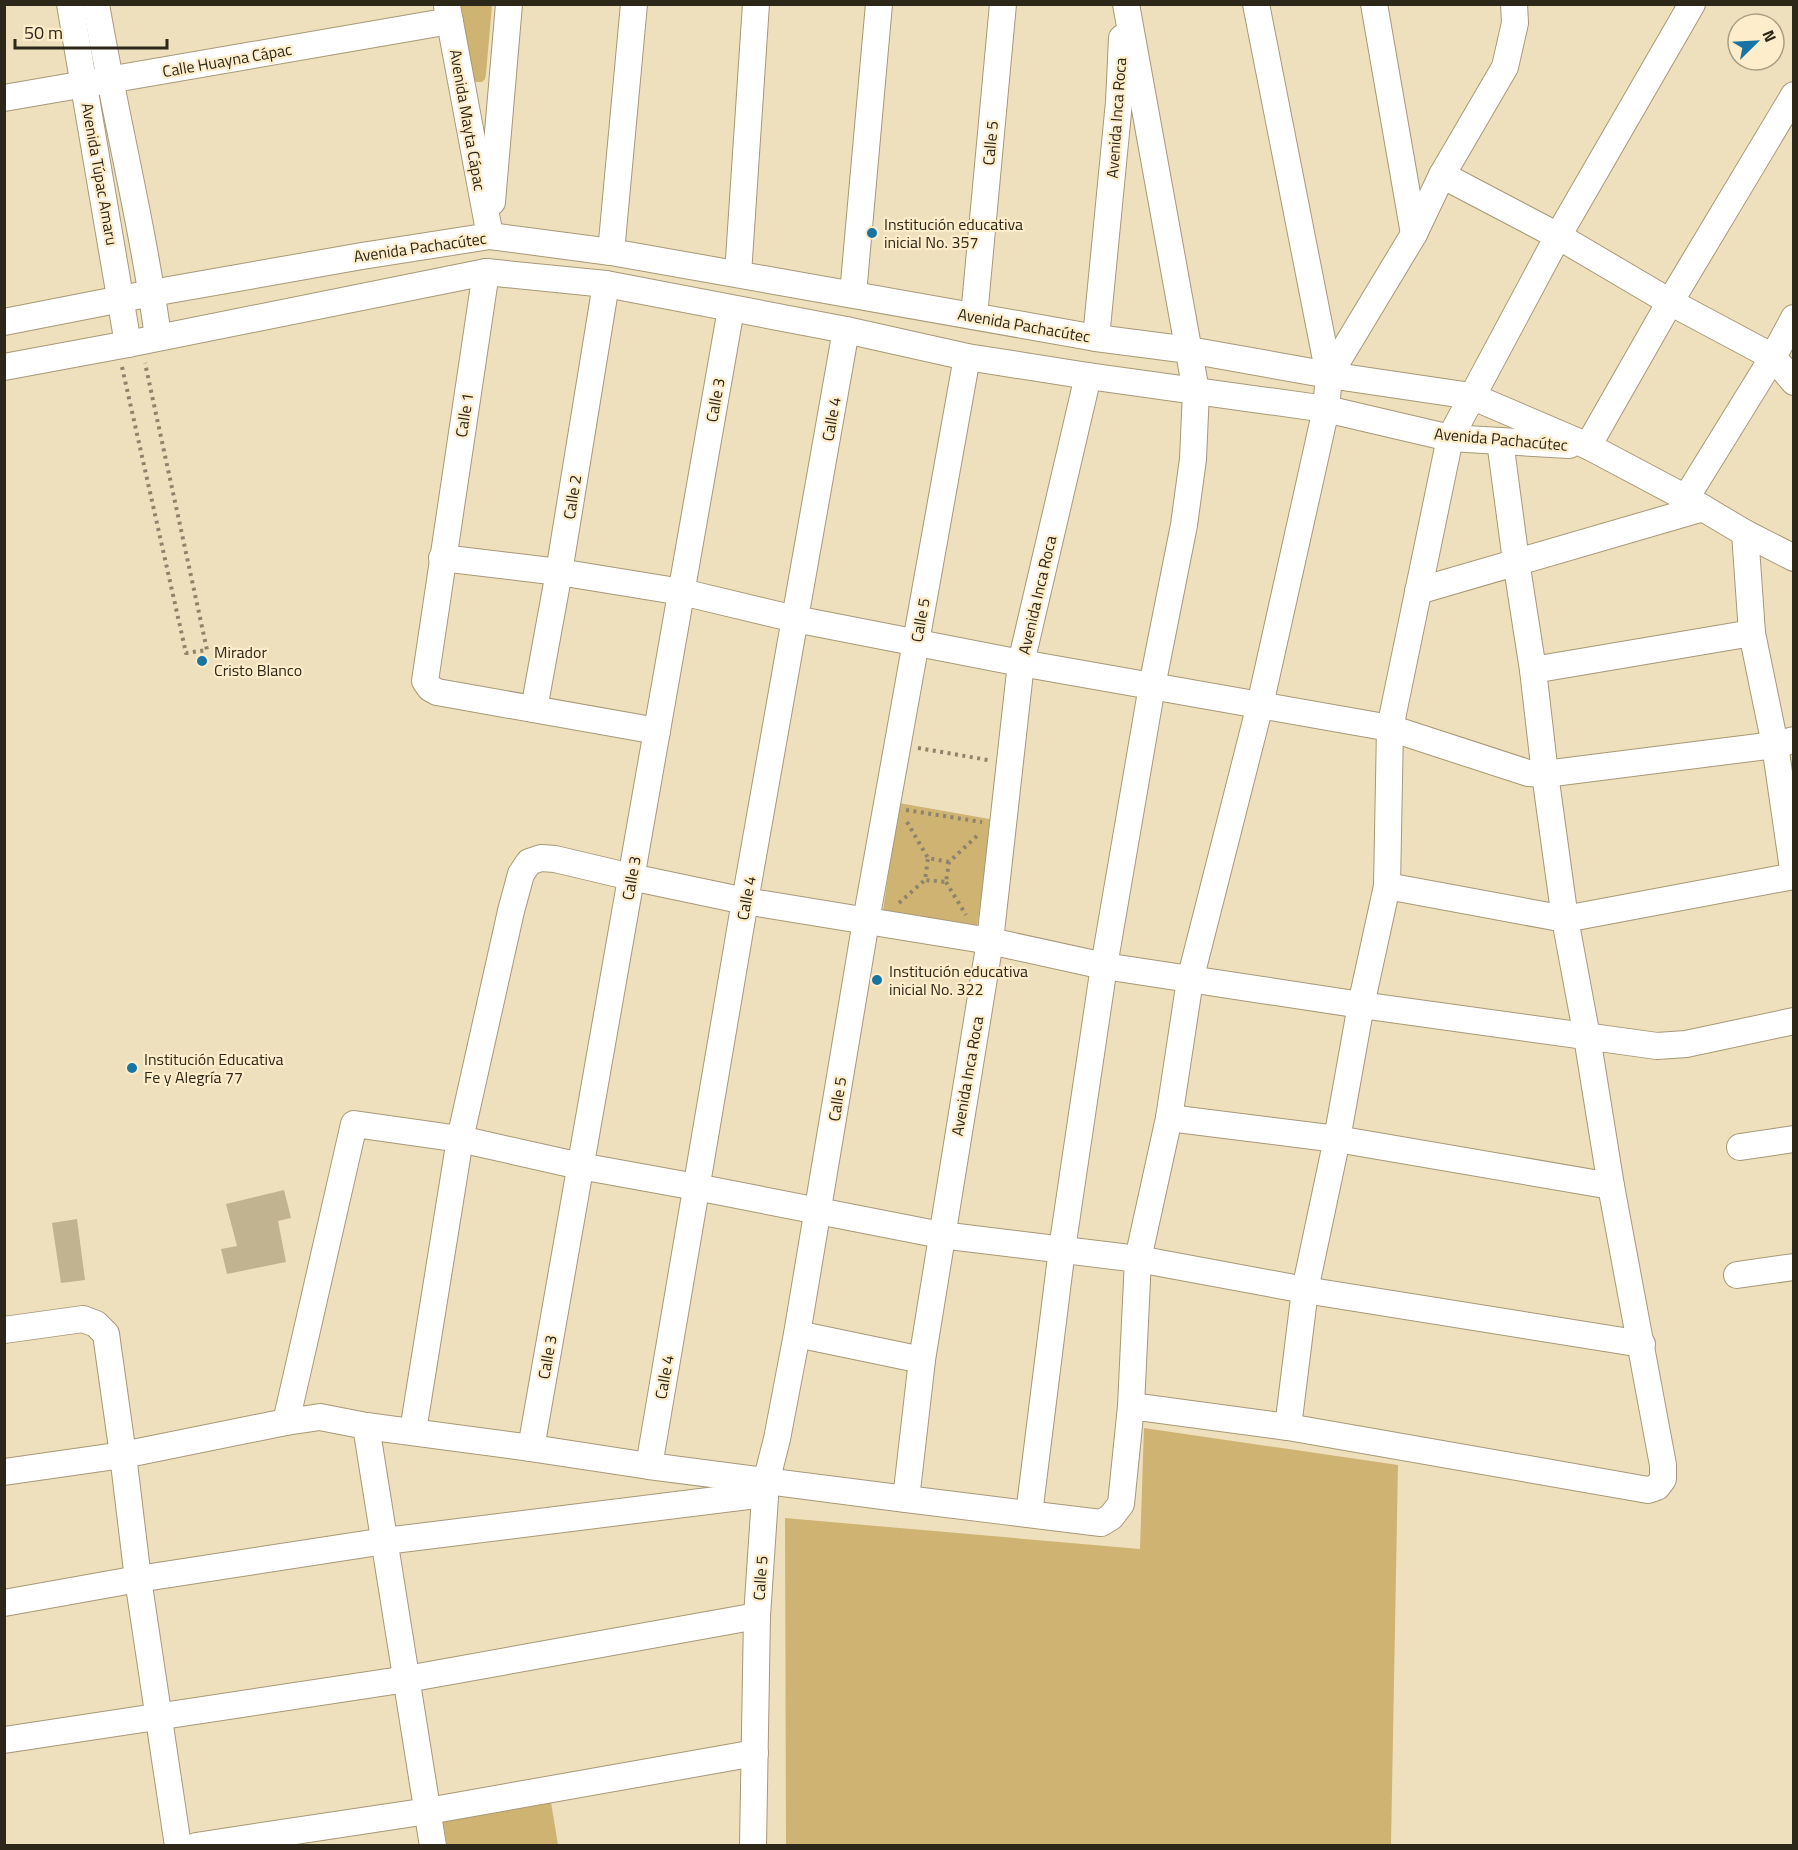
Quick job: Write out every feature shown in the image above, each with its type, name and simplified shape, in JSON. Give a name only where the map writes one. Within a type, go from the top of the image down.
[{"type":"street","name":"Avenida Túpac Amaru","points":[[70,4],[97,82],[152,292],[136,342]]},
{"type":"street","name":"Avenida Túpac Amaru","points":[[96,4],[97,82],[121,299],[136,342]]},
{"type":"street","points":[[490,236],[509,4]]},
{"type":"street","points":[[611,252],[634,4]]},
{"type":"street","points":[[738,274],[756,4]]},
{"type":"street","points":[[853,294],[879,4]]},
{"type":"street","name":"Calle 5","points":[[974,316],[1003,4]]},
{"type":"street","points":[[1029,1514],[1062,1249],[1104,966],[1152,686],[1184,525],[1193,459],[1196,391],[1125,4]]},
{"type":"street","name":"Avenida Inca Roca","points":[[1096,338],[1119,102],[1125,4]]},
{"type":"street","points":[[4,1472],[123,1455],[286,1422],[320,1418],[649,1466],[766,1488],[906,1498],[1101,1523],[1111,1516],[1121,1504],[1131,1406],[1138,1259],[1168,1118],[1190,980],[1260,705],[1326,409],[1329,375],[1256,4]]},
{"type":"street","points":[[1374,4],[1414,234]]},
{"type":"street","points":[[1329,375],[1414,234],[1442,175],[1505,67],[1515,22],[1514,4]]},
{"type":"street","points":[[1288,1427],[1305,1290],[1337,1139],[1361,1005],[1387,886],[1390,728],[1450,438],[1558,236],[1692,4]]},
{"type":"street","name":"Calle Huayna Cápac","points":[[4,98],[449,13]]},
{"type":"street","name":"Avenida Mayta Cápac","points":[[449,13],[490,236]]},
{"type":"street","points":[[1794,95],[1587,446],[1695,503],[1744,533],[1794,558]]},
{"type":"street","points":[[1442,175],[1558,236],[1670,302],[1773,357],[1794,382]]},
{"type":"street","name":"Avenida Pachacútec","points":[[4,322],[152,292],[490,236],[611,252],[1096,338],[1189,350],[1329,375],[1471,396],[1587,446]]},
{"type":"street","name":"Avenida Pachacútec","points":[[4,367],[486,272],[606,284],[846,330],[967,357],[1326,409],[1450,438],[1587,446]]},
{"type":"street","name":"Calle 1","points":[[486,272],[425,681],[437,692],[534,709]]},
{"type":"street","name":"Calle 2","points":[[534,709],[606,284]]},
{"type":"street","name":"Calle 3","points":[[531,1448],[731,309]]},
{"type":"street","points":[[1418,591],[1695,503],[1794,318]]},
{"type":"street","name":"Calle 4","points":[[649,1466],[745,901],[846,330]]},
{"type":"street","name":"Calle 5","points":[[753,1845],[757,1616],[766,1488],[819,1211],[866,921],[967,357]]},
{"type":"street","name":"Avenida Inca Roca","points":[[906,1498],[922,1360],[990,941],[1021,663],[1088,376]]},
{"type":"street","points":[[1131,1406],[1288,1427],[1648,1490],[1657,1487],[1663,1479],[1663,1465],[1642,1344],[1611,1186],[1565,919],[1533,670],[1500,441]]},
{"type":"street","points":[[1387,886],[1565,919],[1794,876],[1784,743],[1752,633],[1744,533]]},
{"type":"street","points":[[442,558],[559,572],[682,592],[795,619],[1021,663],[1390,728],[1528,773],[1545,774],[1784,743]]},
{"type":"street","points":[[1533,670],[1752,633]]},
{"type":"street","points":[[534,709],[657,731]]},
{"type":"street","points":[[413,1431],[460,1139],[521,874],[529,862],[541,858],[555,859],[745,901],[990,941],[1104,966],[1587,1037],[1657,1046],[1686,1044],[1794,1021]]},
{"type":"street","points":[[1168,1118],[1337,1139],[1611,1186]]},
{"type":"street","points":[[286,1422],[354,1124],[460,1139],[580,1166],[941,1235],[1138,1259],[1305,1290],[1642,1344]]},
{"type":"street","points":[[1740,1148],[1794,1139]]},
{"type":"street","points":[[1737,1275],[1794,1267]]},
{"type":"street","points":[[4,1330],[83,1319],[96,1324],[106,1334],[138,1580],[178,1845]]},
{"type":"street","points":[[797,1334],[922,1360]]},
{"type":"street","points":[[366,1426],[433,1845]]},
{"type":"street","points":[[4,1603],[385,1541],[766,1488]]},
{"type":"street","points":[[4,1740],[407,1679],[757,1616]]},
{"type":"street","points":[[196,1845],[428,1811],[755,1753]]},
{"type":"path","points":[[136,342],[207,650],[186,653],[136,342]]},
{"type":"path","points":[[909,746],[999,762]]},
{"type":"path","points":[[892,909],[925,880],[928,858],[900,809],[990,823]]},
{"type":"path","points":[[969,921],[946,882],[949,862],[982,831]]},
{"type":"path","points":[[928,858],[949,862]]},
{"type":"path","points":[[925,880],[946,882]]},
{"type":"shaded area","points":[[457,5],[492,5],[486,74],[482,82],[473,82]]},
{"type":"shaded area","points":[[899,803],[995,820],[976,932],[882,917]]},
{"type":"shaded area","points":[[1144,1428],[1398,1465],[1391,1845],[786,1845],[785,1518],[1140,1549]]},
{"type":"shaded area","points":[[551,1802],[558,1845],[447,1845],[443,1821]]},
{"type":"building","points":[[284,1190],[291,1218],[278,1221],[286,1262],[227,1274],[221,1249],[237,1246],[226,1204]]},
{"type":"building","points":[[77,1219],[85,1280],[61,1283],[52,1223]]},
{"type":"place","name":"Institución educativa inicial No. 357","points":[[872,233]]},
{"type":"place","name":"Mirador Cristo Blanco","points":[[202,661]]},
{"type":"place","name":"Institución educativa inicial No. 322","points":[[877,980]]},
{"type":"place","name":"Institución Educativa Fe y Alegría 77","points":[[132,1068]]}]
